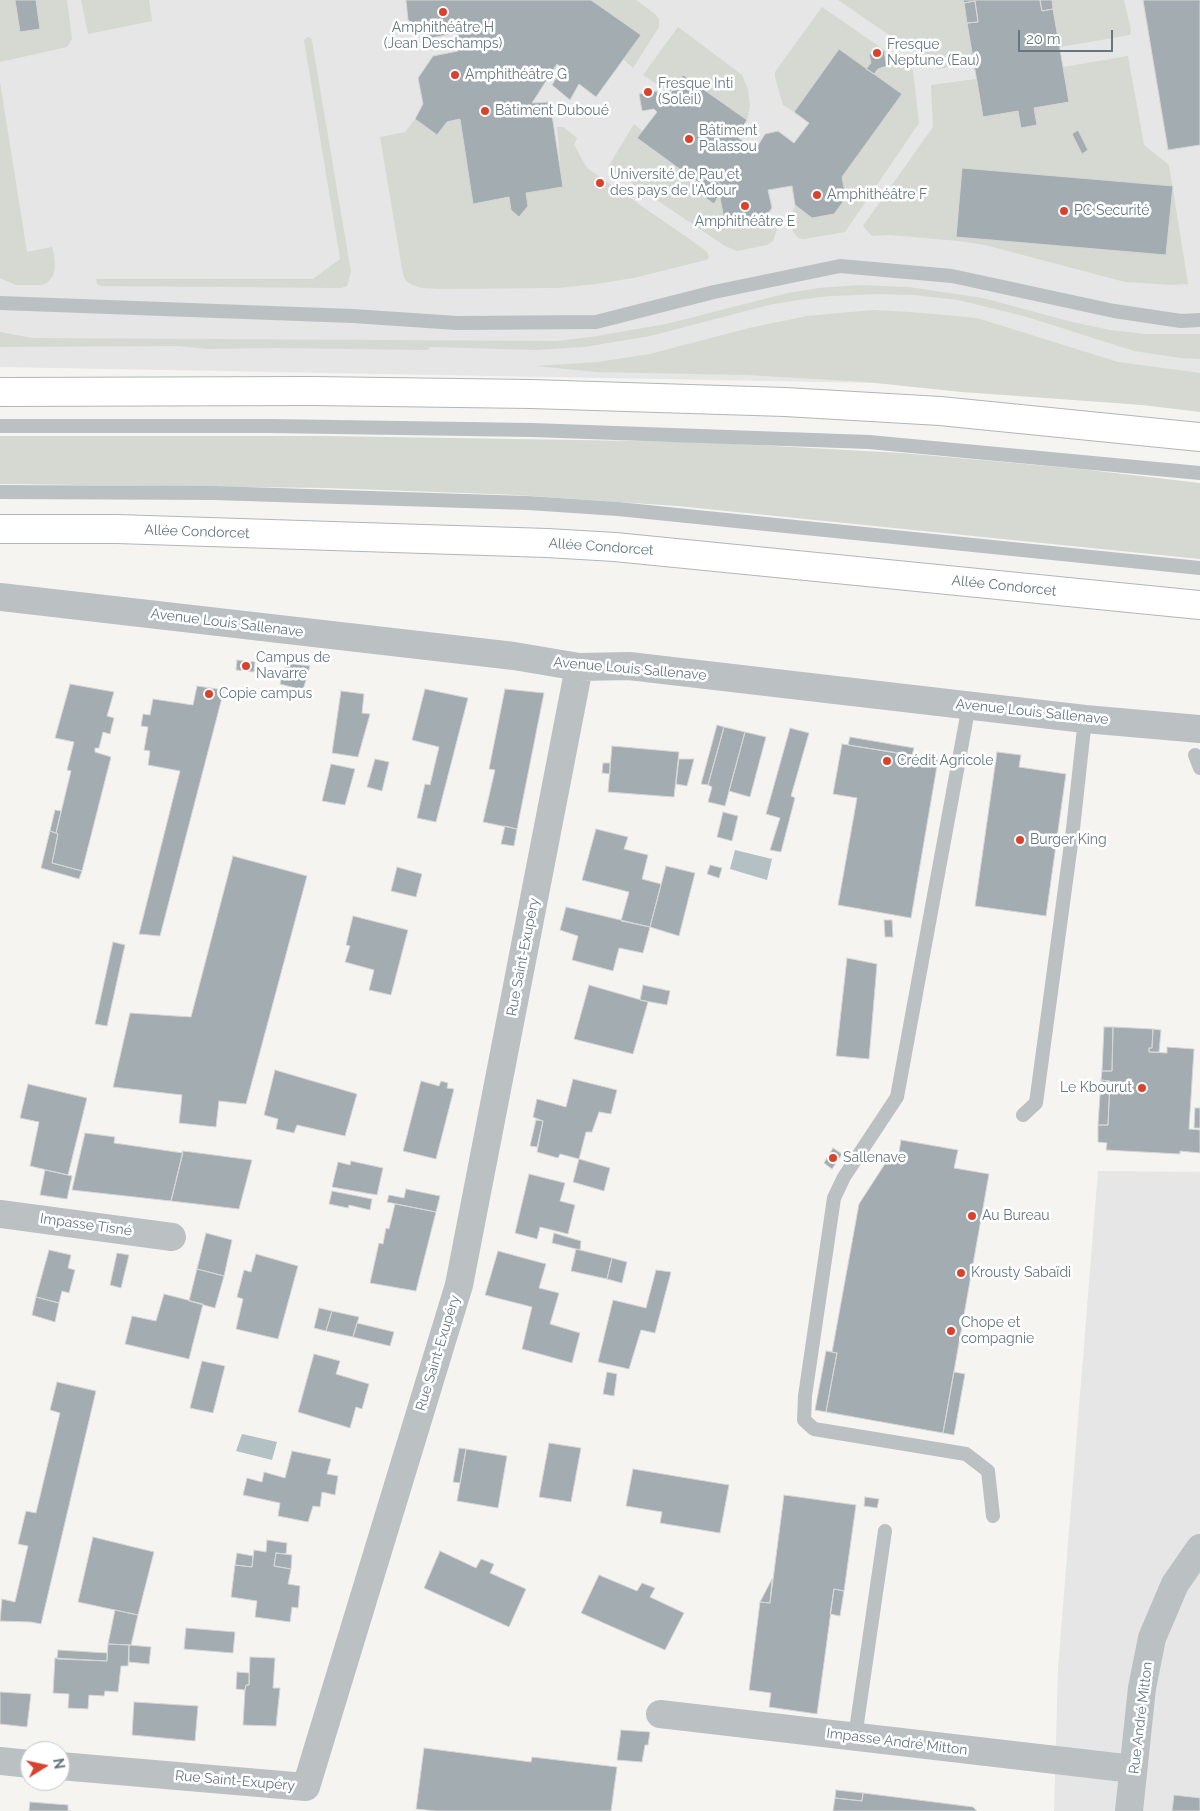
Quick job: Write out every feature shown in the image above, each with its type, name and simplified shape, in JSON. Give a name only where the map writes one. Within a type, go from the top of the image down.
[{"type":"main road","points":[[0,392],[312,391],[531,394],[785,402],[940,411],[1200,437]]},
{"type":"main road","name":"Allée Condorcet","points":[[0,529],[117,529],[547,542],[1200,605]]},
{"type":"street","name":"Avenue Louis Sallenave","points":[[0,597],[514,656],[579,667],[629,666],[1085,719],[1200,729]]},
{"type":"street","name":"Rue Saint-Exupéry","points":[[70,1767],[306,1787],[459,1285],[579,667]]},
{"type":"street","name":"Impasse Tisné","points":[[0,1214],[172,1237]]},
{"type":"street","name":"Rue André Mitton","points":[[1129,1811],[1142,1688],[1152,1638],[1175,1584],[1200,1548]]},
{"type":"street","name":"Impasse André Mitton","points":[[660,1714],[1134,1769]]},
{"type":"street","points":[[0,1761],[20,1763]]},
{"type":"lane","points":[[0,303],[353,316],[457,323],[596,322],[714,292],[840,266],[952,276],[1114,311],[1181,320],[1200,320]]},
{"type":"lane","points":[[0,426],[271,426],[532,430],[869,442],[1200,473]]},
{"type":"lane","points":[[0,492],[213,493],[542,504],[618,509],[1200,568]]},
{"type":"lane","points":[[969,705],[897,1097],[844,1177],[834,1198],[805,1396],[804,1420],[814,1429],[966,1454],[988,1471],[993,1516]]},
{"type":"lane","points":[[1023,1115],[1036,1103],[1073,829],[1085,719]]},
{"type":"lane","points":[[855,1737],[885,1531]]},
{"type":"shaded area","name":"Université de Pau et des pays de l'Adour","points":[[0,0],[1200,0],[1200,408],[878,383],[0,367]]},
{"type":"shaded area","points":[[0,0],[15,0],[20,32],[40,28],[36,0],[67,0],[72,39],[67,47],[0,62]]},
{"type":"shaded area","points":[[81,0],[149,0],[152,21],[88,34]]},
{"type":"shaded area","points":[[591,0],[636,0],[659,19],[659,27],[633,68],[623,59],[641,35]]},
{"type":"shaded area","points":[[838,0],[963,0],[974,63],[939,69]]},
{"type":"shaded area","points":[[1052,0],[1124,0],[1131,30],[1130,35],[1060,47]]},
{"type":"shaded area","points":[[822,7],[913,70],[919,123],[845,232],[804,239],[798,238],[793,231],[791,219],[795,205],[812,218],[834,214],[846,198],[842,177],[902,94],[874,74],[878,69],[887,66],[884,51],[869,54],[871,63],[866,69],[839,49],[794,112],[783,105],[775,72]]},
{"type":"shaded area","points":[[678,27],[742,75],[748,89],[750,106],[747,120],[684,75],[670,93],[643,75]]},
{"type":"shaded area","points":[[308,37],[312,41],[351,272],[347,286],[341,288],[101,286],[97,284],[96,279],[313,279],[340,259],[304,40]]},
{"type":"shaded area","points":[[1128,56],[1144,145],[1169,165],[1188,284],[1125,282],[985,245],[890,235],[872,236],[863,226],[933,127],[931,85],[976,79],[983,117],[1069,102],[1063,67]]},
{"type":"shaded area","points":[[0,82],[27,252],[52,247],[54,254],[55,267],[53,276],[47,283],[41,285],[16,285],[0,278]]},
{"type":"shaded area","points":[[415,119],[437,135],[447,122],[460,119],[509,197],[511,210],[519,217],[528,206],[526,193],[562,186],[557,127],[563,127],[577,138],[574,145],[587,168],[705,250],[709,258],[633,278],[557,288],[440,289],[421,288],[413,285],[406,281],[403,275],[380,137],[405,132]]},
{"type":"shaded area","points":[[634,124],[699,183],[695,190],[713,203],[718,197],[720,198],[724,219],[739,229],[758,227],[769,212],[777,230],[773,241],[767,245],[737,251],[725,246],[608,167]]},
{"type":"shaded area","points":[[859,285],[908,287],[983,298],[1072,322],[1110,330],[1145,334],[1200,334],[1200,359],[1134,351],[1024,316],[958,300],[913,295],[878,294],[831,296],[773,304],[650,336],[584,347],[536,350],[430,347],[428,350],[208,349],[178,346],[0,347],[0,332],[32,338],[557,341],[666,324],[788,293]]},
{"type":"shaded area","points":[[873,310],[977,318],[1118,362],[1200,373],[1200,412],[1142,405],[962,392],[866,382],[748,375],[596,372],[536,366],[598,362],[650,354],[749,328],[807,316]]},
{"type":"shaded area","points":[[0,436],[325,436],[701,442],[902,453],[1081,469],[1200,483],[1200,559],[677,506],[517,495],[327,488],[0,484]]},
{"type":"shaded area","points":[[735,850],[772,859],[767,880],[730,869]]},
{"type":"shaded area","points":[[1098,1171],[1200,1172],[1200,1811],[1054,1811],[1058,1668]]},
{"type":"shaded area","points":[[242,1434],[277,1442],[272,1460],[236,1451]]},
{"type":"building","points":[[15,0],[36,0],[40,29],[20,32]]},
{"type":"building","name":"Bâtiment Duboué","points":[[406,0],[591,0],[641,35],[596,97],[579,84],[570,100],[552,85],[562,68],[557,64],[532,103],[550,102],[563,187],[526,193],[528,206],[519,217],[511,210],[509,197],[473,204],[460,119],[447,122],[437,135],[415,119],[423,104],[418,78],[433,56],[458,51],[455,33],[432,38],[408,20]]},
{"type":"building","points":[[963,0],[1040,0],[1042,11],[1053,9],[1069,102],[1034,108],[1037,125],[1021,128],[1018,111],[983,117],[967,23],[978,22],[975,1],[964,3]]},
{"type":"building","points":[[1040,0],[1052,0],[1053,9],[1042,11]]},
{"type":"building","points":[[1143,0],[1200,0],[1200,145],[1168,150]]},
{"type":"building","points":[[975,1],[978,22],[967,23],[964,3]]},
{"type":"building","name":"Bâtiment Palassou","points":[[839,49],[902,94],[842,177],[846,198],[834,214],[812,218],[795,205],[792,186],[768,190],[772,208],[758,227],[739,229],[724,219],[720,198],[726,188],[708,175],[699,183],[637,138],[657,112],[654,109],[642,111],[639,94],[657,91],[659,103],[662,105],[683,75],[747,120],[736,136],[755,150],[765,134],[778,131],[794,143],[809,123],[794,112]]},
{"type":"building","points":[[884,51],[887,66],[878,69],[874,74],[866,69],[871,63],[869,54]]},
{"type":"building","points":[[1078,130],[1088,150],[1082,154],[1072,134]]},
{"type":"building","name":"PC Securité","points":[[962,168],[1173,186],[1166,255],[956,237]]},
{"type":"building","points":[[708,175],[726,188],[720,198],[699,183]]},
{"type":"building","points":[[699,183],[718,197],[714,204],[695,190]]},
{"type":"building","name":"Campus de Navarre","points":[[237,660],[255,662],[254,672],[236,670]]},
{"type":"building","points":[[286,663],[310,666],[303,690],[280,684]]},
{"type":"building","points":[[70,684],[114,692],[107,716],[114,718],[110,734],[103,732],[99,748],[95,748],[95,752],[111,757],[82,871],[52,863],[58,834],[56,833],[71,771],[67,770],[74,742],[55,738]]},
{"type":"building","points":[[197,686],[224,690],[160,936],[139,934],[180,771],[148,765],[150,751],[144,750],[148,727],[141,726],[143,714],[150,715],[153,699],[193,705]]},
{"type":"building","points":[[425,689],[468,698],[436,822],[417,818],[425,784],[430,785],[439,747],[412,740]]},
{"type":"building","points":[[505,689],[544,693],[517,829],[483,822],[495,770],[489,769]]},
{"type":"building","points":[[341,691],[364,694],[362,713],[370,714],[358,757],[332,753]]},
{"type":"building","points":[[717,725],[724,727],[708,785],[701,784]]},
{"type":"building","points":[[724,727],[745,732],[725,806],[708,802],[712,787],[708,785]]},
{"type":"building","points":[[790,728],[809,733],[791,796],[795,798],[781,852],[770,850],[780,818],[766,814]]},
{"type":"building","points":[[745,732],[766,737],[750,797],[729,791]]},
{"type":"building","points":[[850,737],[914,748],[912,755],[848,745]]},
{"type":"building","points":[[842,744],[938,760],[911,918],[838,905],[857,798],[833,794]]},
{"type":"building","points":[[612,746],[679,752],[674,797],[608,792]]},
{"type":"building","name":"Burger King","points":[[997,752],[1021,755],[1019,767],[1066,774],[1046,916],[975,906]]},
{"type":"building","points":[[375,759],[389,762],[382,791],[367,787]]},
{"type":"building","points":[[679,759],[694,759],[687,786],[676,784]]},
{"type":"building","points":[[603,763],[610,763],[610,774],[602,773]]},
{"type":"building","points":[[331,764],[355,769],[345,805],[322,801]]},
{"type":"building","points":[[55,810],[61,811],[56,833],[50,831]]},
{"type":"building","points":[[723,812],[738,816],[732,841],[717,837]]},
{"type":"building","points":[[505,826],[517,829],[514,846],[501,844]]},
{"type":"building","points":[[596,829],[628,837],[624,849],[648,855],[642,879],[661,884],[650,927],[621,921],[629,892],[582,880]]},
{"type":"building","points":[[50,831],[58,834],[52,863],[82,871],[79,879],[41,868]]},
{"type":"building","points":[[233,856],[307,876],[246,1104],[219,1101],[216,1127],[179,1123],[182,1095],[113,1087],[130,1013],[191,1017]]},
{"type":"building","points":[[710,865],[722,868],[719,878],[707,874]]},
{"type":"building","points":[[666,866],[695,873],[679,936],[650,927]]},
{"type":"building","points":[[397,867],[422,874],[416,897],[391,891]]},
{"type":"building","points":[[566,907],[650,927],[643,953],[619,948],[613,971],[572,960],[578,936],[560,930]]},
{"type":"building","points":[[353,916],[408,930],[391,995],[369,990],[374,970],[345,962],[350,946],[346,945]]},
{"type":"building","points":[[884,920],[892,920],[893,937],[885,937]]},
{"type":"building","points":[[113,942],[125,945],[107,1026],[95,1024]]},
{"type":"building","points":[[847,958],[877,964],[869,1059],[836,1056]]},
{"type":"building","points":[[589,985],[648,1002],[633,1054],[574,1039]]},
{"type":"building","points":[[643,985],[670,991],[667,1005],[640,1000]]},
{"type":"building","points":[[1104,1027],[1113,1027],[1112,1071],[1102,1071]]},
{"type":"building","points":[[1113,1027],[1153,1029],[1152,1048],[1149,1048],[1149,1052],[1167,1053],[1167,1047],[1194,1049],[1189,1129],[1200,1130],[1200,1153],[1180,1151],[1180,1154],[1106,1150],[1107,1143],[1098,1142],[1098,1125],[1108,1125],[1110,1081],[1101,1080],[1102,1071],[1112,1071]]},
{"type":"building","points":[[1153,1029],[1161,1030],[1159,1052],[1149,1052],[1149,1048],[1152,1048]]},
{"type":"building","points":[[275,1070],[357,1094],[345,1136],[297,1125],[294,1133],[276,1129],[278,1119],[264,1115]]},
{"type":"building","points":[[573,1079],[617,1090],[611,1114],[599,1112],[592,1132],[586,1132],[579,1159],[560,1154],[558,1158],[537,1152],[543,1121],[533,1117],[537,1099],[566,1107]]},
{"type":"building","points":[[1101,1080],[1110,1081],[1108,1125],[1098,1125]]},
{"type":"building","points":[[421,1081],[439,1086],[441,1081],[448,1083],[447,1088],[454,1089],[436,1159],[403,1151]]},
{"type":"building","points":[[28,1084],[87,1098],[68,1175],[30,1166],[39,1122],[20,1118]]},
{"type":"building","points":[[1195,1108],[1200,1108],[1200,1128],[1194,1128]]},
{"type":"building","points":[[536,1120],[543,1121],[537,1147],[530,1146]]},
{"type":"building","points":[[85,1133],[115,1137],[114,1143],[183,1153],[171,1201],[72,1190]]},
{"type":"building","points":[[901,1140],[958,1150],[954,1168],[989,1174],[943,1433],[826,1412],[837,1353],[832,1352],[859,1204],[890,1156],[898,1158]]},
{"type":"building","name":"Sallenave","points":[[833,1148],[842,1154],[832,1169],[824,1163]]},
{"type":"building","points":[[183,1151],[252,1160],[239,1209],[171,1201]]},
{"type":"building","points":[[579,1159],[610,1168],[604,1191],[573,1182]]},
{"type":"building","points":[[351,1161],[383,1168],[377,1195],[332,1187],[338,1162],[350,1165]]},
{"type":"building","points":[[45,1170],[72,1176],[67,1199],[40,1195]]},
{"type":"building","points":[[529,1174],[565,1183],[560,1201],[575,1205],[568,1234],[540,1227],[537,1239],[515,1233]]},
{"type":"building","points":[[406,1189],[440,1196],[436,1212],[387,1202],[389,1195],[404,1198]]},
{"type":"building","points":[[332,1191],[372,1199],[370,1210],[349,1205],[348,1208],[329,1204]]},
{"type":"building","points":[[395,1204],[436,1212],[416,1291],[370,1283],[379,1243],[383,1244],[386,1228],[389,1229]]},
{"type":"building","points":[[206,1233],[232,1240],[224,1276],[197,1269]]},
{"type":"building","points":[[554,1233],[581,1241],[580,1250],[552,1243]]},
{"type":"building","points":[[576,1249],[612,1258],[607,1279],[571,1271]]},
{"type":"building","points":[[49,1250],[71,1255],[68,1268],[75,1270],[69,1293],[62,1291],[59,1303],[36,1297]]},
{"type":"building","points":[[498,1251],[546,1264],[539,1288],[559,1293],[550,1324],[580,1333],[572,1363],[522,1349],[532,1307],[485,1295]]},
{"type":"building","points":[[117,1253],[129,1255],[121,1288],[110,1285]]},
{"type":"building","points":[[256,1254],[298,1266],[278,1339],[236,1329],[243,1299],[237,1297],[244,1270],[251,1272]]},
{"type":"building","points":[[612,1258],[627,1262],[622,1283],[607,1279]]},
{"type":"building","points":[[197,1269],[224,1276],[215,1308],[189,1301]]},
{"type":"building","points":[[656,1270],[671,1272],[655,1333],[641,1330],[629,1369],[598,1362],[613,1300],[646,1308]]},
{"type":"building","points":[[164,1294],[203,1304],[189,1359],[125,1344],[132,1316],[156,1321]]},
{"type":"building","points":[[36,1297],[59,1303],[55,1322],[32,1315]]},
{"type":"building","points":[[319,1308],[332,1311],[326,1331],[314,1328]]},
{"type":"building","points":[[332,1311],[359,1317],[353,1337],[326,1331]]},
{"type":"building","points":[[357,1323],[394,1332],[390,1346],[353,1337]]},
{"type":"building","points":[[826,1351],[837,1353],[826,1412],[815,1410]]},
{"type":"building","points":[[314,1354],[340,1361],[336,1374],[369,1384],[362,1409],[356,1407],[350,1428],[298,1412]]},
{"type":"building","points":[[202,1361],[225,1366],[213,1413],[190,1408]]},
{"type":"building","points":[[607,1372],[617,1374],[614,1396],[603,1394]]},
{"type":"building","points":[[954,1372],[965,1374],[954,1435],[943,1433]]},
{"type":"building","points":[[57,1382],[96,1391],[41,1624],[0,1621],[2,1599],[15,1602],[28,1546],[18,1544],[26,1511],[36,1513],[60,1413],[50,1410]]},
{"type":"building","points":[[549,1443],[581,1448],[571,1502],[539,1497]]},
{"type":"building","points":[[459,1448],[466,1449],[460,1483],[453,1482]]},
{"type":"building","points":[[466,1449],[507,1456],[498,1508],[457,1501]]},
{"type":"building","points":[[292,1451],[331,1459],[327,1474],[338,1476],[335,1495],[322,1492],[320,1507],[313,1506],[308,1522],[278,1516],[280,1503],[243,1495],[247,1478],[262,1482],[264,1472],[285,1478]]},
{"type":"building","points":[[633,1469],[729,1485],[720,1533],[660,1523],[662,1512],[626,1506]]},
{"type":"building","points":[[784,1495],[856,1505],[844,1591],[834,1589],[817,1714],[769,1707],[771,1693],[749,1690],[760,1602],[770,1603]]},
{"type":"building","points":[[865,1497],[879,1499],[877,1508],[864,1506]]},
{"type":"building","points":[[93,1537],[154,1552],[138,1615],[78,1602]]},
{"type":"building","points":[[267,1540],[287,1543],[286,1554],[276,1553],[274,1566],[291,1569],[288,1584],[300,1586],[298,1608],[292,1607],[290,1622],[255,1617],[257,1601],[231,1597],[235,1565],[252,1567],[254,1550],[266,1552]]},
{"type":"building","points":[[440,1551],[476,1568],[481,1559],[494,1564],[490,1573],[526,1589],[509,1627],[424,1588]]},
{"type":"building","points":[[237,1553],[253,1556],[252,1567],[235,1565]]},
{"type":"building","points":[[276,1553],[292,1555],[291,1569],[274,1566]]},
{"type":"building","points":[[599,1575],[637,1591],[642,1583],[655,1588],[650,1597],[684,1613],[665,1650],[581,1613]]},
{"type":"building","points":[[772,1579],[770,1603],[760,1602]]},
{"type":"building","points":[[834,1589],[844,1591],[840,1616],[830,1614]]},
{"type":"building","points":[[115,1610],[138,1615],[131,1645],[108,1644]]},
{"type":"building","points":[[186,1628],[235,1632],[233,1653],[184,1649]]},
{"type":"building","points":[[108,1644],[129,1645],[128,1666],[121,1666],[118,1692],[105,1691],[104,1696],[89,1695],[88,1709],[68,1708],[69,1694],[53,1693],[55,1658],[107,1661]]},
{"type":"building","points":[[129,1645],[151,1647],[149,1664],[129,1662]]},
{"type":"building","points":[[58,1650],[107,1653],[107,1661],[57,1659]]},
{"type":"building","points":[[250,1657],[275,1658],[273,1688],[280,1688],[276,1726],[243,1725],[245,1690],[246,1685],[249,1685]]},
{"type":"building","points":[[237,1672],[249,1673],[249,1685],[246,1685],[245,1690],[236,1689]]},
{"type":"building","points":[[0,1692],[31,1694],[27,1727],[0,1724]]},
{"type":"building","points":[[134,1702],[198,1706],[195,1741],[132,1735]]},
{"type":"building","points":[[621,1730],[650,1732],[642,1762],[617,1760]]},
{"type":"building","points":[[424,1748],[531,1762],[532,1757],[617,1767],[611,1811],[436,1811],[416,1809]]},
{"type":"building","points":[[836,1790],[863,1793],[862,1801],[835,1798]]},
{"type":"building","points":[[863,1793],[973,1807],[977,1811],[833,1811],[835,1798],[862,1801]]},
{"type":"building","points":[[1174,1795],[1200,1798],[1200,1811],[1172,1811]]},
{"type":"building","points":[[30,1802],[68,1805],[68,1811],[29,1811]]},
{"type":"place","name":"Amphithéâtre H (Jean Deschamps)","points":[[443,12]]},
{"type":"place","name":"Fresque Neptune (Eau)","points":[[877,53]]},
{"type":"place","name":"Amphithéâtre G","points":[[455,75]]},
{"type":"place","name":"Fresque Inti (Soleil)","points":[[648,92]]},
{"type":"place","name":"Bâtiment Duboué","points":[[485,111]]},
{"type":"place","name":"Bâtiment Palassou","points":[[689,139]]},
{"type":"place","name":"Université de Pau et des pays de l'Adour","points":[[600,183]]},
{"type":"place","name":"Amphithéâtre F","points":[[817,195]]},
{"type":"place","name":"Amphithéâtre E","points":[[745,206]]},
{"type":"place","name":"PC Securité","points":[[1064,211]]},
{"type":"place","name":"Campus de Navarre","points":[[246,666]]},
{"type":"place","name":"Copie campus","points":[[209,694]]},
{"type":"place","name":"Crédit Agricole","points":[[887,761]]},
{"type":"place","name":"Burger King","points":[[1020,840]]},
{"type":"place","name":"Le Kbourut","points":[[1142,1088]]},
{"type":"place","name":"Sallenave","points":[[833,1158]]},
{"type":"place","name":"Au Bureau","points":[[972,1216]]},
{"type":"place","name":"Krousty Sabaïdi","points":[[961,1273]]},
{"type":"place","name":"Chope et compagnie","points":[[951,1331]]}]
